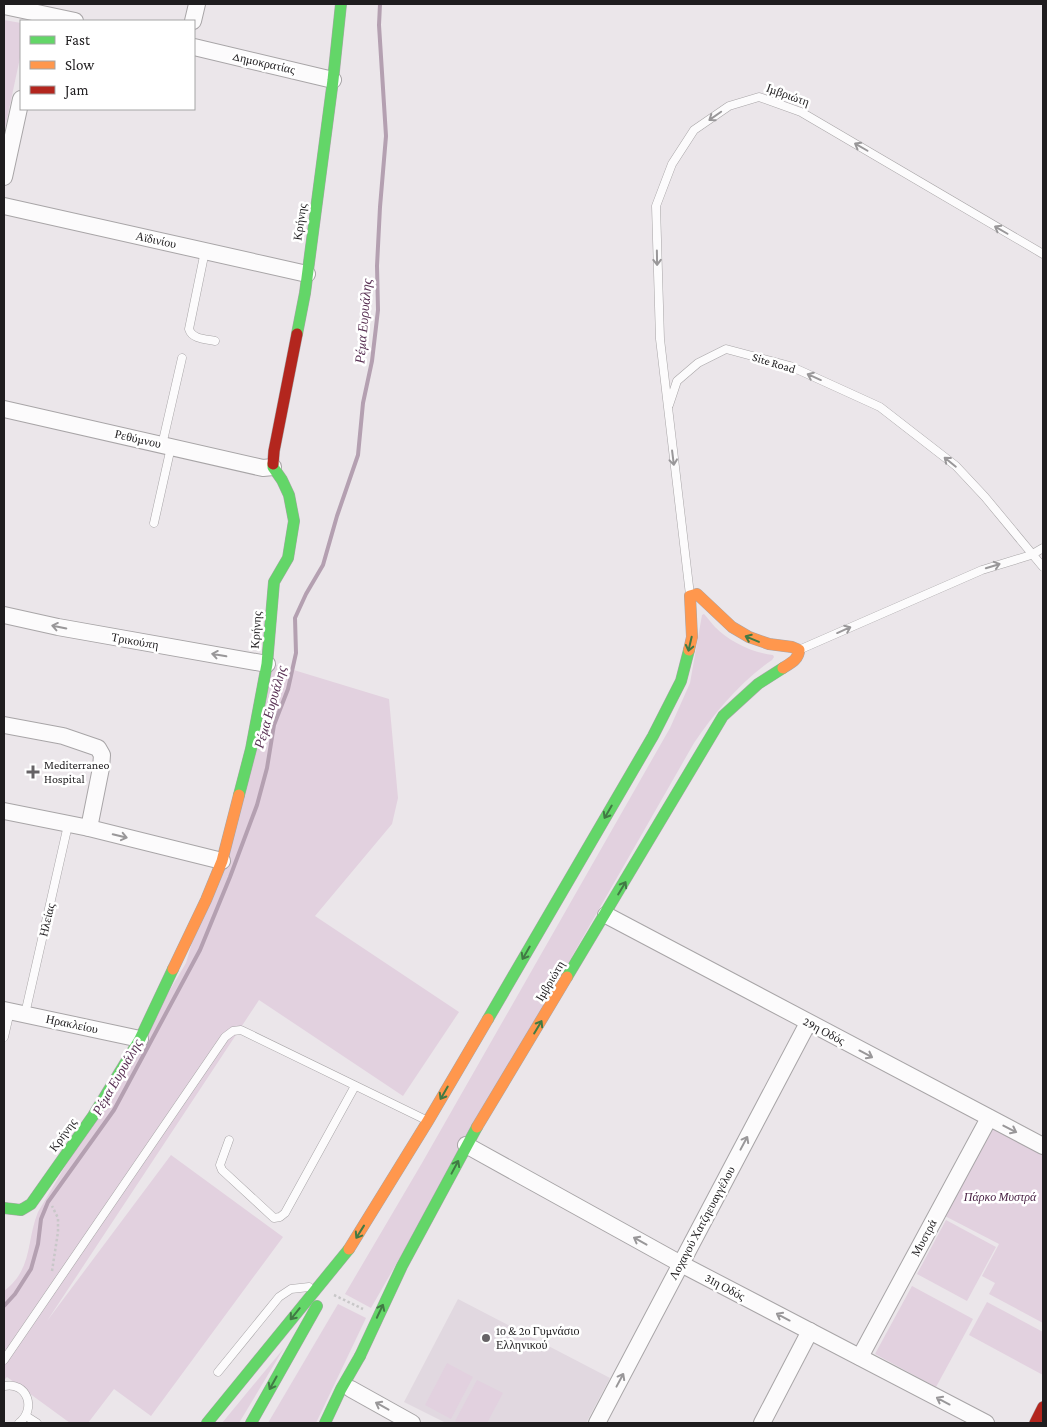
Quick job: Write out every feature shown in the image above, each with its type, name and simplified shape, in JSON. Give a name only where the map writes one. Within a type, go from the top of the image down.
[{"type":"street","points":[[193,20],[197,4]]},
{"type":"street","name":"Κρήνης","points":[[4,1208],[21,1210],[31,1204],[93,1116],[140,1039],[206,900],[222,861],[251,749],[267,664],[274,582],[288,558],[292,540],[294,521],[289,495],[273,467],[274,451],[300,325],[334,80],[341,4]]},
{"type":"street","points":[[4,6],[39,18],[63,20]]},
{"type":"street","name":"Δημοκρατίας","points":[[195,47],[334,80]]},
{"type":"street","points":[[4,177],[20,103]]},
{"type":"street","name":"Αϊδινίου","points":[[4,206],[307,274]]},
{"type":"street","name":"Ρεθύμνου","points":[[4,408],[263,468],[273,467]]},
{"type":"street","points":[[207,1423],[321,1289],[349,1250],[428,1121],[653,736],[681,681],[692,637],[690,596],[697,594],[703,598],[740,634],[759,642],[779,647],[794,646],[799,650]]},
{"type":"street","name":"Τρικούπη","points":[[4,614],[58,627],[267,664]]},
{"type":"street","name":"Ιμβριώτη","points":[[360,1356],[402,1266],[466,1145],[606,915],[723,716],[758,684],[794,661],[799,655],[799,650]]},
{"type":"street","points":[[4,725],[63,736],[98,748],[102,755],[101,768],[89,828]]},
{"type":"street","points":[[4,811],[89,828],[222,861]]},
{"type":"street","name":"29η Οδός","points":[[606,915],[1043,1146]]},
{"type":"street","name":"Ηρακλείου","points":[[13,1012],[140,1039]]},
{"type":"street","name":"Λοχαγού Χατζηευαγγέλου","points":[[597,1423],[808,1023]]},
{"type":"street","name":"Μυστρά","points":[[860,1357],[989,1118]]},
{"type":"street","name":"31η Οδός","points":[[466,1145],[681,1264],[986,1423]]},
{"type":"street","points":[[251,1423],[321,1289]]},
{"type":"street","points":[[762,1423],[810,1331]]},
{"type":"street","points":[[342,1415],[360,1356]]},
{"type":"street","points":[[325,1423],[341,1389],[360,1356]]},
{"type":"street","points":[[351,1389],[412,1423]]},
{"type":"street","points":[[1035,1423],[1043,1407]]},
{"type":"lane","name":"Ιμβριώτη","points":[[668,409],[660,339],[656,206],[672,164],[694,130],[728,106],[759,97],[801,112],[1043,254]]},
{"type":"lane","points":[[205,251],[189,329],[194,336],[215,341]]},
{"type":"lane","name":"Site Road","points":[[690,596],[668,409],[676,381],[698,363],[726,349],[790,366],[880,407],[956,466],[985,497],[1043,567]]},
{"type":"lane","points":[[154,523],[182,358]]},
{"type":"lane","points":[[799,650],[982,570],[1032,555],[1043,548]]},
{"type":"lane","name":"Ηλείας","points":[[4,1037],[68,825]]},
{"type":"lane","points":[[4,1360],[225,1037],[233,1030],[241,1030],[428,1121]]},
{"type":"lane","points":[[229,1140],[220,1165],[222,1170],[274,1218],[280,1217],[285,1213],[355,1086]]},
{"type":"lane","points":[[218,1372],[279,1296],[290,1289],[312,1287],[321,1289]]},
{"type":"lane","points":[[4,1386],[17,1387],[24,1393],[28,1402],[26,1416],[19,1423]]},
{"type":"lane","points":[[26,1416],[37,1423]]},
{"type":"path","points":[[36,1196],[52,1206],[58,1218],[58,1232],[50,1292]]},
{"type":"path","points":[[321,1289],[378,1316]]},
{"type":"shaded area","name":"1ο & 2ο Γυμνάσιο Ελληνικού","points":[[458,1299],[610,1378],[586,1423],[446,1423],[404,1402]]},
{"type":"green space","points":[[4,20],[20,23],[20,58],[4,133]]},
{"type":"green space","points":[[704,614],[715,627],[734,641],[749,649],[773,655],[774,657],[729,698],[694,743],[371,1308],[345,1294],[422,1163],[670,728],[690,683],[702,615]]},
{"type":"green space","points":[[274,664],[389,699],[398,798],[392,824],[315,916],[459,1012],[403,1096],[259,1000],[47,1321],[171,1155],[283,1237],[151,1416],[114,1389],[88,1423],[70,1423],[7,1377],[4,1380],[4,1291],[20,1274],[38,1212],[186,963]]},
{"type":"green space","name":"Πάρκο Μυστρά","points":[[991,1125],[1043,1153],[1043,1323],[989,1294],[995,1283],[982,1276],[999,1244],[943,1215]]},
{"type":"green space","points":[[946,1220],[996,1247],[967,1301],[917,1274]]},
{"type":"green space","points":[[912,1286],[973,1319],[936,1387],[875,1354]]},
{"type":"green space","points":[[987,1302],[1043,1332],[1043,1375],[969,1335]]},
{"type":"green space","points":[[338,1304],[366,1318],[316,1423],[268,1423]]},
{"type":"green space","points":[[284,1348],[239,1423],[222,1423]]},
{"type":"green space","points":[[447,1363],[473,1377],[451,1419],[425,1405]]},
{"type":"green space","points":[[477,1380],[503,1393],[487,1423],[459,1423],[455,1421]]},
{"type":"waterway","name":"Ρέμα Ευρυάλης","points":[[4,1306],[15,1294],[31,1269],[38,1244],[41,1219],[48,1202],[114,1110],[200,950],[257,805],[267,768],[274,725],[288,689],[296,653],[295,618],[323,565],[337,516],[358,455],[363,403],[372,361],[378,310],[377,266],[386,136],[379,25],[380,4]]},
{"type":"traffic: fast","points":[[297,334],[305,293],[341,4]]},
{"type":"traffic: fast","points":[[239,795],[251,749],[267,664],[274,582],[288,558],[294,521],[289,495],[273,464]]},
{"type":"traffic: fast","points":[[488,1019],[653,736],[681,681],[689,650]]},
{"type":"traffic: fast","points":[[567,977],[723,716],[758,684],[783,668]]},
{"type":"traffic: fast","points":[[4,1208],[21,1210],[31,1204],[93,1116],[140,1039],[173,969]]},
{"type":"traffic: fast","points":[[360,1356],[402,1266],[477,1127]]},
{"type":"traffic: fast","points":[[207,1423],[349,1249]]},
{"type":"traffic: fast","points":[[251,1423],[317,1306]]},
{"type":"traffic: fast","points":[[325,1423],[341,1389],[360,1356]]},
{"type":"traffic: slow","points":[[689,650],[692,637],[690,596],[697,594],[732,627],[749,637],[769,644],[792,647],[799,650],[796,658],[783,668]]},
{"type":"traffic: slow","points":[[173,969],[206,900],[222,861],[239,795]]},
{"type":"traffic: slow","points":[[477,1127],[567,977]]},
{"type":"traffic: slow","points":[[349,1249],[488,1019]]},
{"type":"traffic: jam","points":[[273,464],[297,334]]},
{"type":"traffic: jam","points":[[1035,1423],[1043,1407]]},
{"type":"place","name":"Mediterraneo Hospital","points":[[33,772]]},
{"type":"place","name":"1ο & 2ο Γυμνάσιο Ελληνικού","points":[[486,1338]]}]
